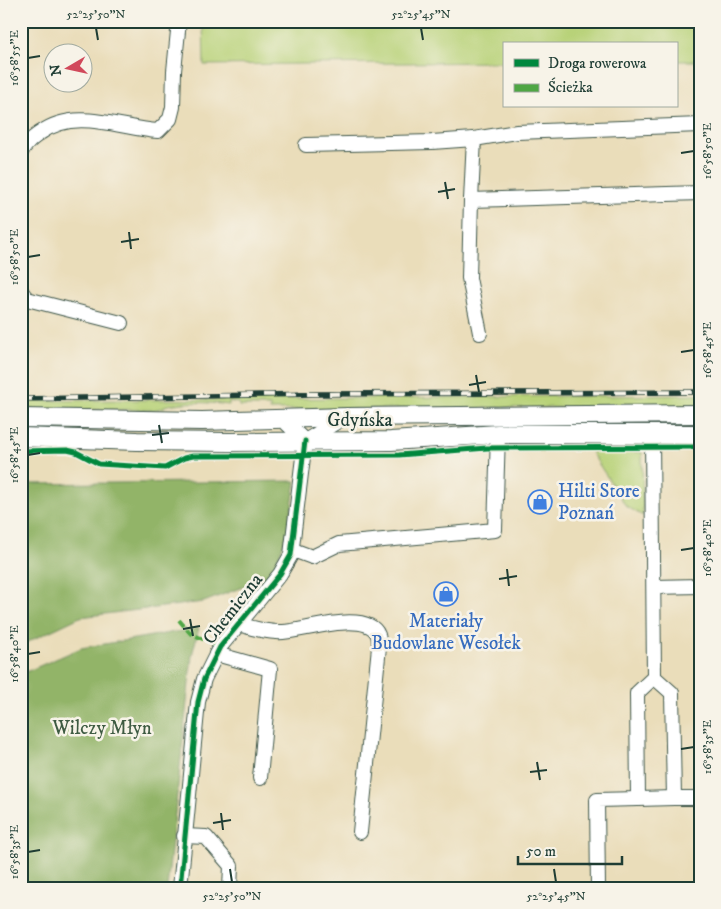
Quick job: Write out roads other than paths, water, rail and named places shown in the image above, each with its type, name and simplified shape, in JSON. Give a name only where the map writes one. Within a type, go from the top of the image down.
[{"type":"main road","name":"Gdyńska","points":[[21,418],[202,421],[346,417],[700,414]]},
{"type":"main road","name":"Gdyńska","points":[[21,437],[137,441],[391,441],[498,434],[700,434]]},
{"type":"street","points":[[21,152],[26,144],[46,129],[70,120],[88,120],[158,131],[170,119],[173,107],[174,71],[179,21]]},
{"type":"street","points":[[306,145],[432,142],[474,139],[517,132],[700,125]]},
{"type":"street","points":[[474,139],[469,278],[480,333]]},
{"type":"street","points":[[471,200],[700,193]]},
{"type":"street","points":[[21,291],[27,299],[121,323]]},
{"type":"street","points":[[282,419],[305,441],[346,417]]},
{"type":"street","points":[[293,550],[312,556],[339,544],[495,530],[498,434]]},
{"type":"street","points":[[652,434],[654,677],[672,694],[674,798]]},
{"type":"street","name":"Chemiczna","points":[[180,888],[198,702],[204,679],[216,654],[238,624],[280,574],[293,550],[305,441]]},
{"type":"street","points":[[654,587],[700,586]]},
{"type":"street","points":[[238,624],[258,630],[282,632],[362,622],[372,628],[378,635],[380,647],[360,832]]},
{"type":"street","points":[[216,654],[270,669],[260,778]]},
{"type":"street","points":[[638,799],[637,693],[654,677]]},
{"type":"street","points":[[598,888],[597,800],[700,798]]},
{"type":"street","points":[[184,836],[206,837],[231,866],[230,888]]},
{"type":"railway","points":[[21,399],[314,394],[700,392]]},
{"type":"place","name":"Hilti Store Poznań","points":[[540,502]]},
{"type":"place","name":"Materiały Budowlane Wesołek","points":[[446,594]]},
{"type":"park label","name":"Wilczy Młyn","points":[[102,728]]}]
